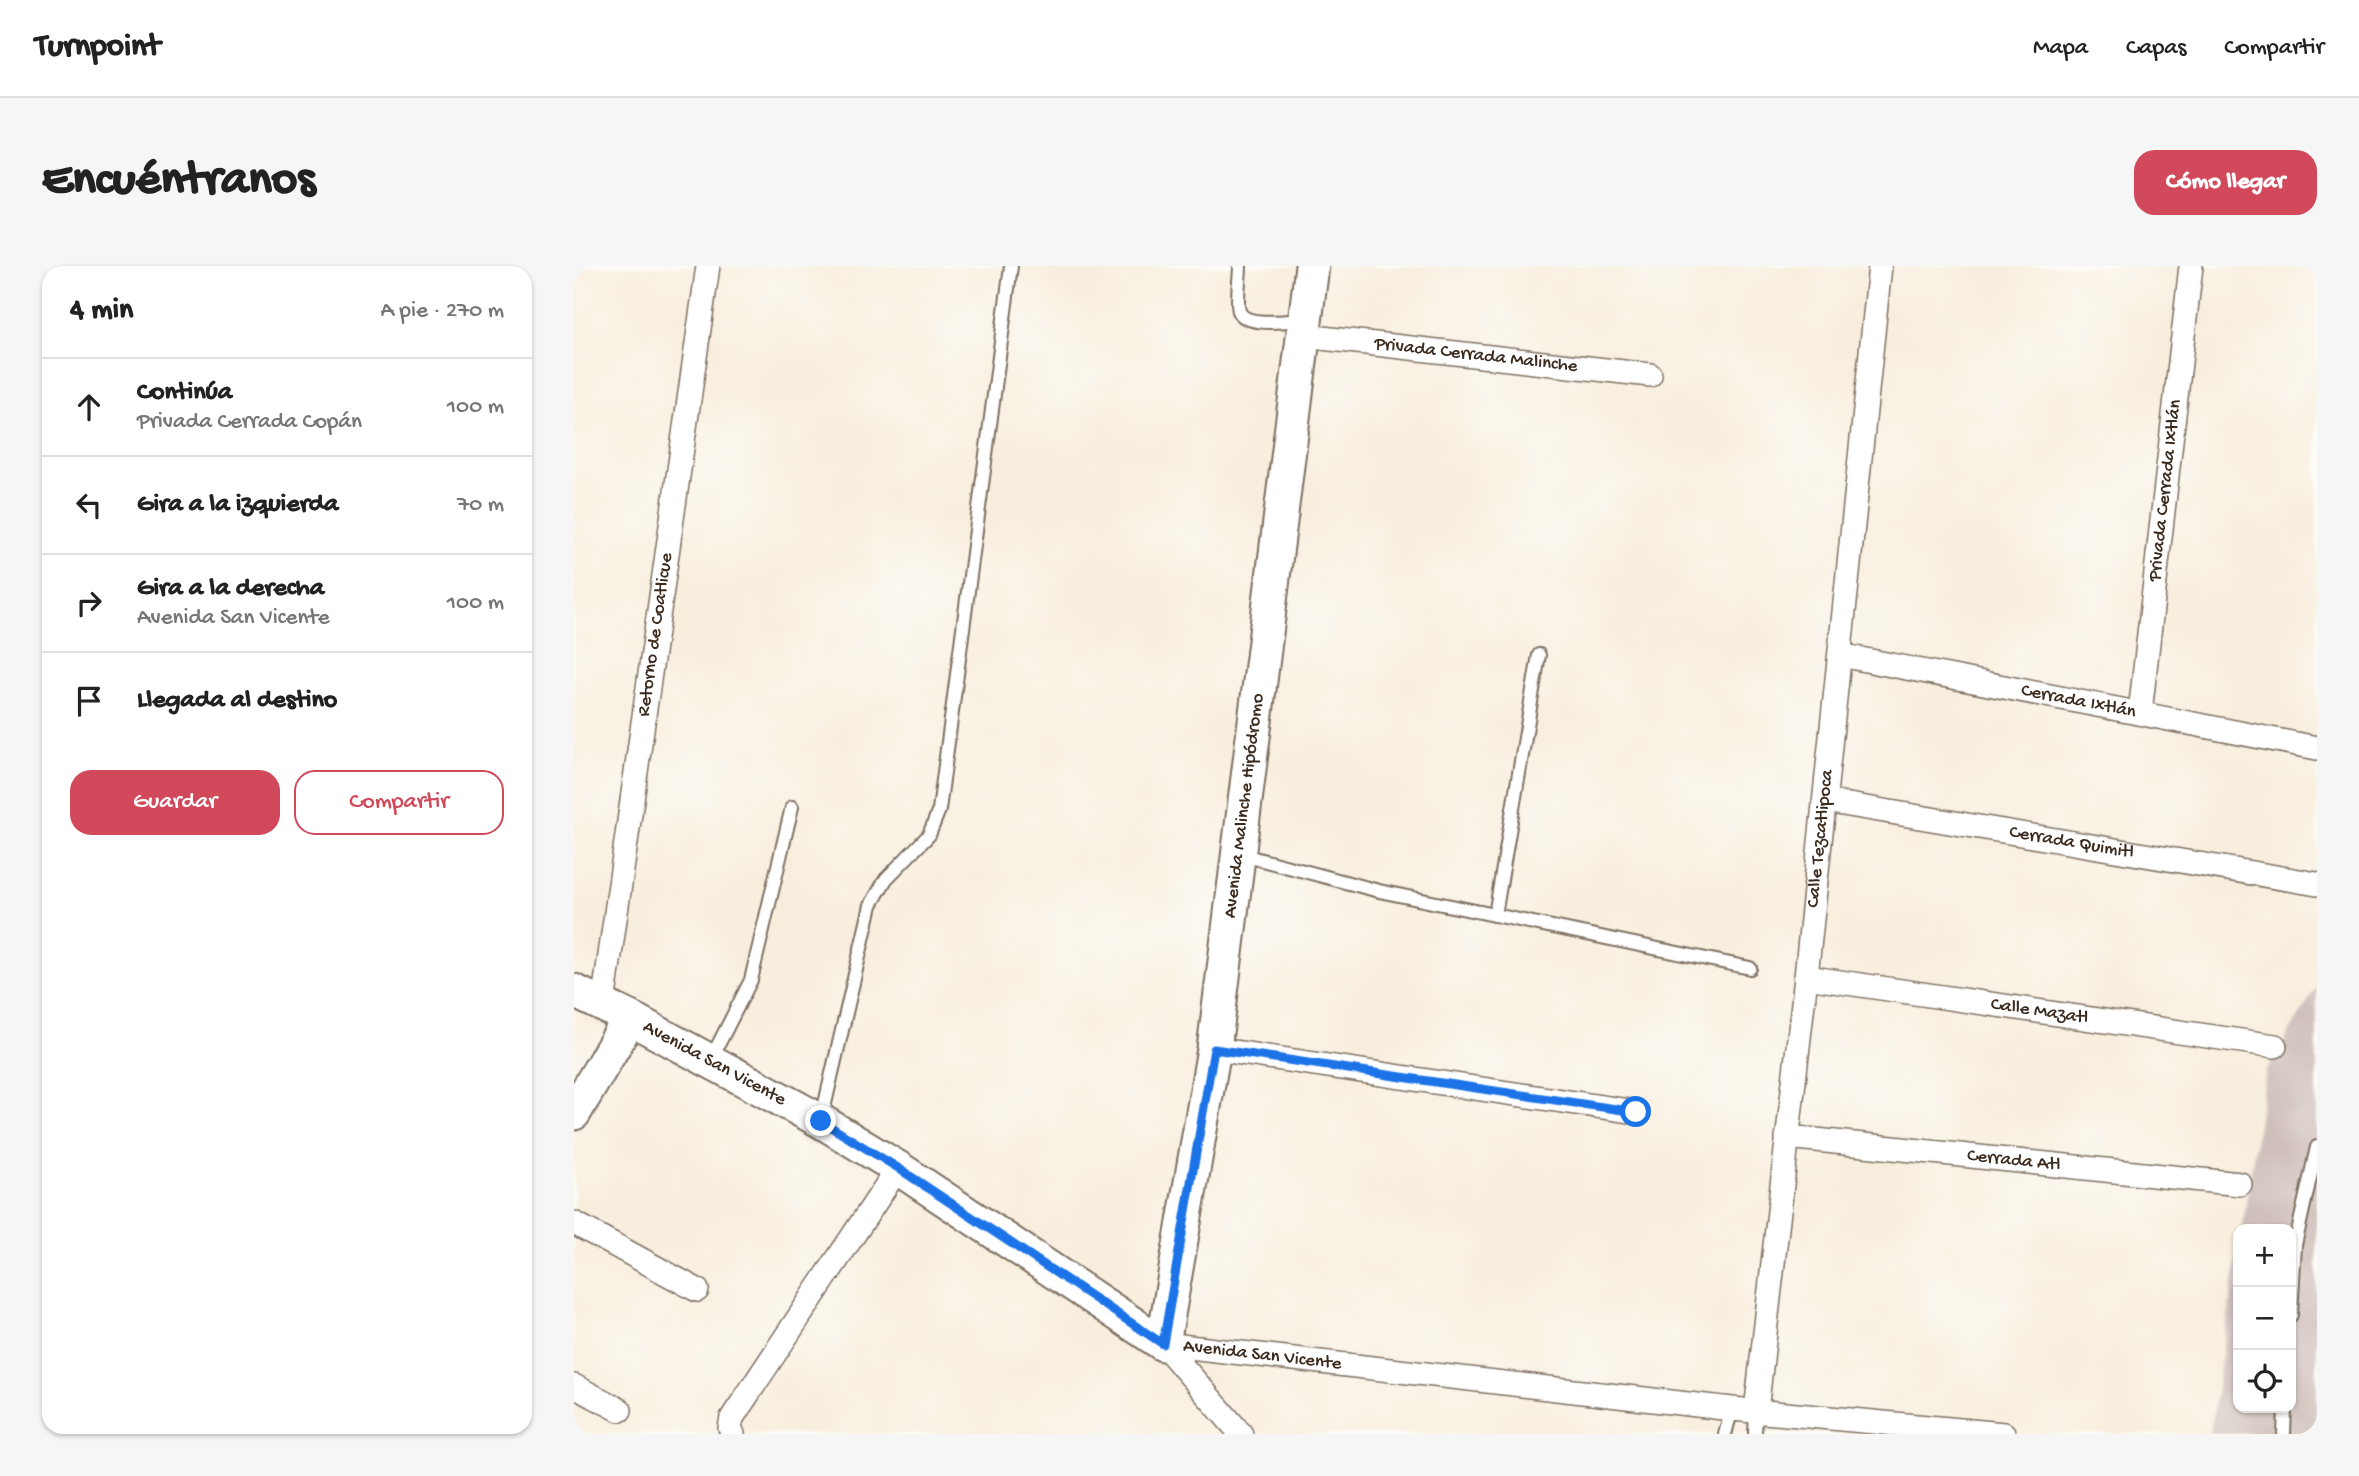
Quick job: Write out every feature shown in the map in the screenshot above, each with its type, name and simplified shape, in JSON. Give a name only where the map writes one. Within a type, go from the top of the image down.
[{"type":"street","name":"Retorno de Coatlicue","points":[[602,1005],[708,266]]},
{"type":"street","name":"Avenida Malinche Hipódromo","points":[[1163,1344],[1214,1049],[1312,266]]},
{"type":"street","name":"Calle Tezcatlipoca","points":[[1756,1423],[1825,801],[1880,266]]},
{"type":"street","name":"Privada Cerrada Ixtlán","points":[[2140,713],[2192,266]]},
{"type":"street","name":"Privada Cerrada Malinche","points":[[1305,328],[1650,375]]},
{"type":"street","name":"Cerrada Ixtlán","points":[[1840,655],[2317,748]]},
{"type":"street","name":"Cerrada Quimitl","points":[[1825,801],[2317,884]]},
{"type":"street","name":"Calle Mazatl","points":[[1806,977],[2275,1046]]},
{"type":"street","name":"Avenida San Vicente","points":[[602,1005],[821,1121],[898,1168],[1163,1344],[1732,1409],[1756,1423],[2004,1434]]},
{"type":"street","points":[[574,1113],[602,1005]]},
{"type":"street","points":[[1214,1049],[1636,1112]]},
{"type":"street","name":"Cerrada Atl","points":[[1787,1137],[2240,1184]]},
{"type":"street","points":[[732,1431],[733,1418],[898,1168]]},
{"type":"street","points":[[574,1223],[697,1290]]},
{"type":"street","points":[[1163,1344],[1241,1434]]},
{"type":"street","points":[[574,1386],[620,1410]]},
{"type":"lane","points":[[821,1121],[871,905],[886,879],[929,835],[939,810],[1012,266]]},
{"type":"lane","points":[[1240,266],[1239,311],[1245,318],[1305,328]]},
{"type":"lane","points":[[1495,915],[1539,655]]},
{"type":"lane","points":[[710,1062],[751,980],[792,807]]},
{"type":"lane","points":[[1239,854],[1378,891],[1749,968]]},
{"type":"lane","points":[[2293,1287],[2295,1245],[2317,1147]]},
{"type":"lane","points":[[1725,1434],[1732,1409]]},
{"type":"lane","points":[[2284,1434],[2285,1413]]},
{"type":"shaded area","points":[[2317,986],[2317,1434],[2210,1434],[2233,1283],[2233,1413],[2296,1413],[2296,1224],[2243,1224],[2266,1072]]},
{"type":"route","points":[[821,1121],[898,1168],[1163,1344],[1214,1049],[1636,1112]]}]
